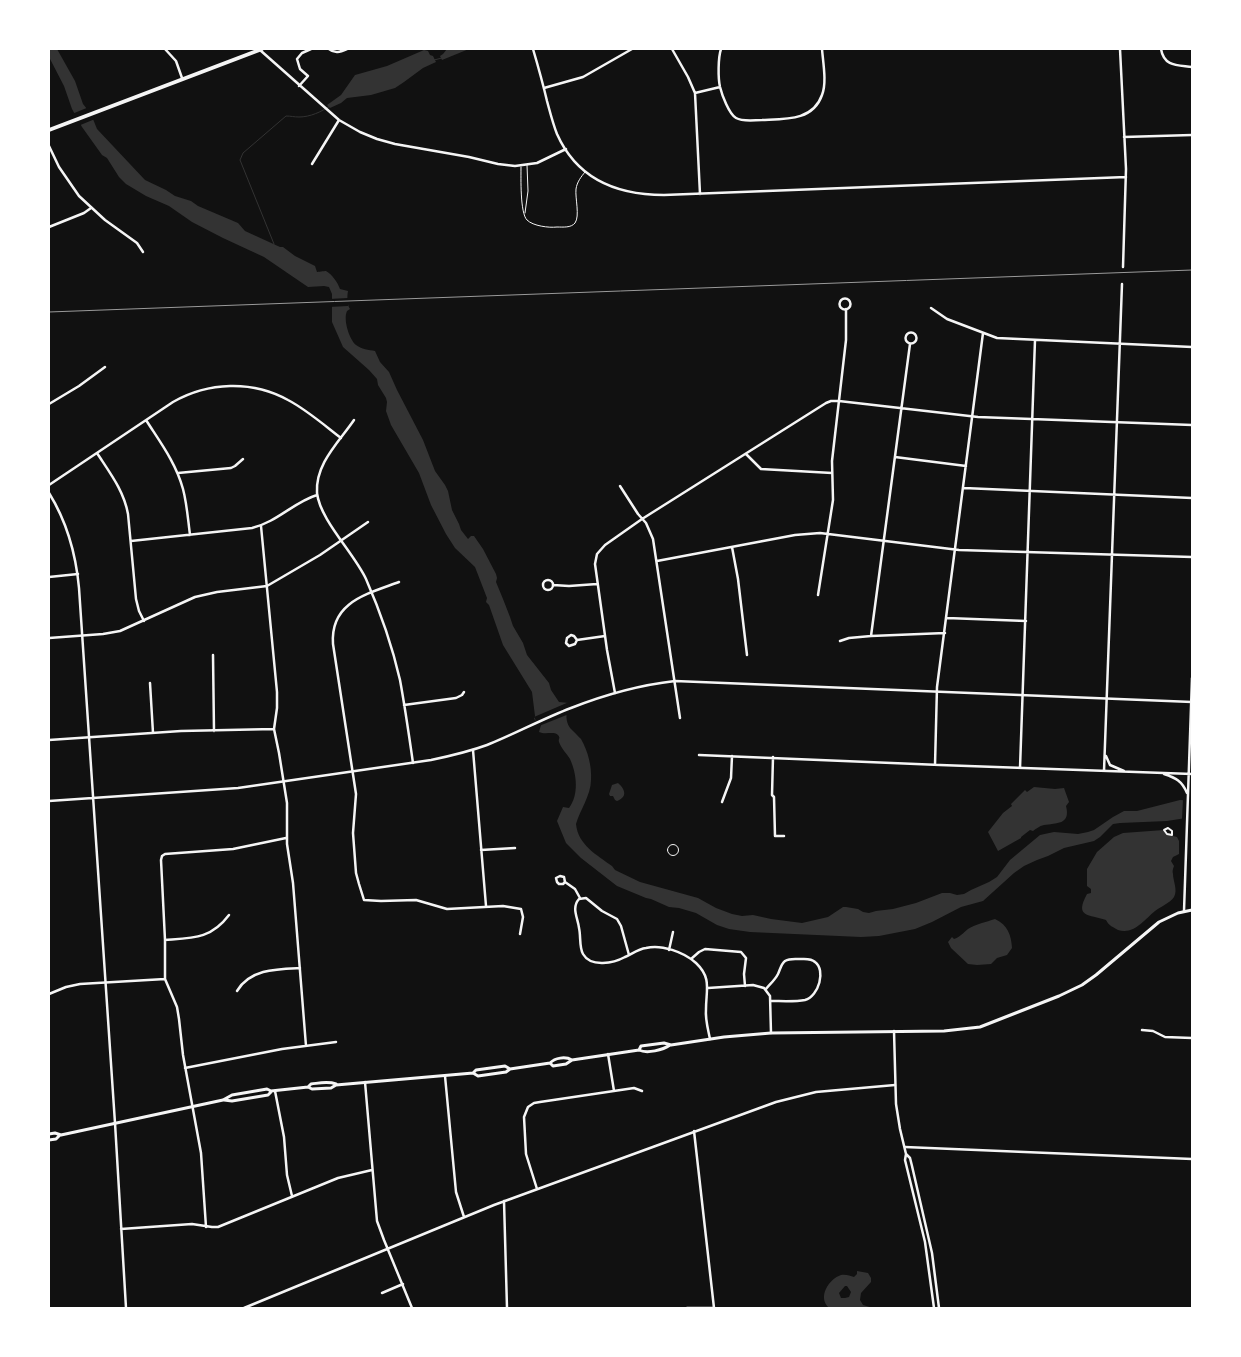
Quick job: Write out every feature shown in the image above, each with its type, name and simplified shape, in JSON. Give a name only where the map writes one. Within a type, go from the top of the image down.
[{"type":"main road","points":[[49,130],[260,49]]},
{"type":"main road","points":[[550,1063],[553,1066],[566,1064],[572,1060],[608,1054],[639,1050],[643,1052],[666,1048],[670,1045],[710,1039],[772,1033],[969,1029],[993,1022],[1082,985],[1159,922],[1184,911],[1192,910]]},
{"type":"main road","points":[[49,1140],[56,1139],[60,1135],[192,1106],[268,1095],[273,1091],[308,1087],[311,1084],[317,1083],[330,1082],[336,1084],[445,1076],[473,1073],[476,1070],[505,1066],[510,1069],[550,1063],[554,1059],[567,1057],[572,1060]]},
{"type":"main road","points":[[49,1134],[55,1133],[60,1135]]},
{"type":"street","points":[[165,49],[176,61],[182,78]]},
{"type":"street","points":[[260,49],[330,114],[360,132],[387,142],[502,165],[521,166],[544,160],[566,149]]},
{"type":"street","points":[[299,86],[308,76],[300,69],[297,59],[302,53],[311,49]]},
{"type":"street","points":[[329,49],[333,52],[348,49]]},
{"type":"street","points":[[534,49],[554,127],[566,149],[586,171],[601,182],[630,193],[653,195],[700,194],[1126,177]]},
{"type":"street","points":[[544,88],[583,77],[632,49]]},
{"type":"street","points":[[672,49],[691,82],[695,93],[700,194]]},
{"type":"street","points":[[720,49],[720,87],[729,110],[736,118],[747,120],[792,119],[812,110],[822,96],[824,84],[822,49]]},
{"type":"street","points":[[1120,49],[1126,177],[1123,267]]},
{"type":"street","points":[[1162,49],[1164,58],[1169,62],[1192,67]]},
{"type":"street","points":[[695,93],[720,87]]},
{"type":"street","points":[[312,164],[339,120]]},
{"type":"street","points":[[1124,137],[1192,135]]},
{"type":"street","points":[[49,146],[74,190],[110,225],[137,243],[143,252]]},
{"type":"street","points":[[49,227],[84,213],[91,208]]},
{"type":"street","points":[[1104,771],[1122,284]]},
{"type":"street","points":[[818,595],[834,491],[832,461],[846,340],[846,309],[849,308],[851,303],[845,298],[840,301],[840,304],[841,307],[846,309]]},
{"type":"street","points":[[931,308],[937,314],[947,319],[997,338],[1192,347]]},
{"type":"street","points":[[871,636],[910,344],[905,337],[910,333],[915,335],[916,338],[915,342],[910,344]]},
{"type":"street","points":[[935,764],[937,692],[983,333]]},
{"type":"street","points":[[1020,768],[1035,340]]},
{"type":"street","points":[[49,404],[106,367]]},
{"type":"street","points":[[49,485],[173,402],[189,394],[216,387],[236,386],[259,389],[286,399],[341,438]]},
{"type":"street","points":[[615,693],[597,584],[595,561],[599,550],[604,544],[642,519],[826,402],[831,400],[973,417],[1192,425]]},
{"type":"street","points":[[146,420],[178,473],[186,502],[190,535]]},
{"type":"street","points":[[354,420],[325,461],[317,486],[318,495],[322,510],[361,570],[391,648],[399,678],[413,763]]},
{"type":"street","points":[[97,453],[117,484],[127,508],[138,605],[144,621]]},
{"type":"street","points":[[746,454],[761,469],[832,473]]},
{"type":"street","points":[[895,457],[966,466]]},
{"type":"street","points":[[178,473],[231,468],[243,459]]},
{"type":"street","points":[[620,486],[651,531],[680,718]]},
{"type":"street","points":[[963,488],[1192,498]]},
{"type":"street","points":[[49,494],[60,511],[68,532],[78,574],[126,1308]]},
{"type":"street","points":[[131,541],[244,530],[261,526],[306,499],[318,495]]},
{"type":"street","points":[[49,638],[113,632],[144,621],[195,597],[216,592],[266,586],[320,555],[368,522]]},
{"type":"street","points":[[261,526],[277,699],[274,729],[284,782],[287,811],[286,838],[294,883],[306,1046]]},
{"type":"street","points":[[656,561],[812,533],[828,533],[955,549],[1192,558]]},
{"type":"street","points":[[732,547],[748,654]]},
{"type":"street","points":[[49,576],[78,574]]},
{"type":"street","points":[[398,582],[355,599],[346,606],[337,618],[333,634],[356,794],[353,833],[358,884],[364,900],[416,900],[447,908],[510,906],[521,909],[523,917],[520,934]]},
{"type":"street","points":[[554,585],[597,584]]},
{"type":"street","points":[[946,618],[1026,621]]},
{"type":"street","points":[[840,641],[849,638],[871,636],[944,633]]},
{"type":"street","points":[[570,635],[574,636],[577,640],[573,646],[569,646],[566,638],[570,635]]},
{"type":"street","points":[[577,640],[605,636]]},
{"type":"street","points":[[213,655],[214,731]]},
{"type":"street","points":[[1184,911],[1192,678]]},
{"type":"street","points":[[49,801],[238,788],[445,757],[473,750],[536,722],[615,693],[675,681],[1192,702]]},
{"type":"street","points":[[150,683],[153,733]]},
{"type":"street","points":[[404,706],[456,698],[464,692]]},
{"type":"street","points":[[49,740],[153,733],[274,729]]},
{"type":"street","points":[[473,750],[486,906]]},
{"type":"street","points":[[1105,753],[1110,765],[1127,772]]},
{"type":"street","points":[[700,754],[1190,774]]},
{"type":"street","points":[[722,802],[730,778],[732,756]]},
{"type":"street","points":[[773,757],[772,795],[774,797],[775,836],[784,836]]},
{"type":"street","points":[[1161,773],[1180,781],[1188,794]]},
{"type":"street","points":[[206,1227],[201,1153],[185,1068],[178,1012],[165,979],[165,940],[160,864],[162,856],[165,854],[233,849],[286,838]]},
{"type":"street","points":[[481,850],[514,848]]},
{"type":"street","points":[[565,882],[575,889],[580,898]]},
{"type":"street","points":[[629,955],[621,926],[617,919],[602,911],[586,898],[580,898],[574,907],[579,925],[582,952],[593,962],[600,963],[620,959],[629,955],[641,949],[658,947],[684,955],[696,963],[702,971],[708,988],[706,1009],[710,1039]]},
{"type":"street","points":[[165,940],[194,938],[206,935],[222,924],[229,915]]},
{"type":"street","points":[[668,950],[673,932]]},
{"type":"street","points":[[691,960],[705,949],[741,952],[746,958],[745,986]]},
{"type":"street","points":[[766,989],[776,978],[782,964],[787,960],[809,959],[815,962],[819,969],[820,983],[816,993],[810,998],[806,1000],[771,1001]]},
{"type":"street","points":[[238,991],[246,979],[258,974],[272,970],[300,968]]},
{"type":"street","points":[[49,994],[71,986],[165,979]]},
{"type":"street","points":[[708,988],[757,985],[766,989],[771,1001],[772,1033]]},
{"type":"street","points":[[1142,1030],[1153,1031],[1165,1037],[1192,1038]]},
{"type":"street","points":[[894,1031],[898,1119],[905,1146],[905,1160],[924,1242],[934,1308]]},
{"type":"street","points":[[185,1068],[282,1049],[336,1042]]},
{"type":"street","points":[[608,1054],[614,1091]]},
{"type":"street","points":[[445,1076],[455,1186],[464,1217]]},
{"type":"street","points":[[365,1082],[378,1221],[412,1308]]},
{"type":"street","points":[[244,1308],[537,1188],[763,1106],[796,1096],[825,1091],[895,1085]]},
{"type":"street","points":[[537,1188],[525,1149],[524,1116],[528,1107],[534,1103],[634,1088],[642,1091]]},
{"type":"street","points":[[273,1091],[284,1137],[287,1175],[292,1196]]},
{"type":"street","points":[[687,1308],[714,1308],[694,1131]]},
{"type":"street","points":[[905,1146],[1192,1159]]},
{"type":"street","points":[[906,1154],[910,1158],[926,1221],[935,1268],[939,1308]]},
{"type":"street","points":[[121,1230],[192,1224],[218,1227],[338,1178],[372,1170]]},
{"type":"street","points":[[504,1201],[507,1308]]},
{"type":"street","points":[[382,1293],[403,1284]]},
{"type":"lane","points":[[524,213],[528,196],[527,165]]},
{"type":"lane","points":[[521,166],[522,200],[527,219],[529,222],[553,228],[572,226],[576,220],[577,185],[586,171]]},
{"type":"lane","points":[[671,844],[676,845],[678,848],[678,852],[674,855],[668,851],[671,844]]},
{"type":"shaded area","points":[[49,49],[57,49],[75,81],[83,104],[91,114],[97,129],[145,180],[175,196],[191,201],[198,206],[238,223],[245,231],[283,247],[295,256],[315,266],[317,272],[328,272],[340,289],[348,291],[348,305],[350,309],[347,311],[346,319],[347,329],[353,342],[365,349],[375,351],[380,362],[389,372],[423,440],[435,471],[448,491],[452,510],[461,530],[468,539],[474,536],[496,574],[496,582],[513,626],[523,643],[527,655],[549,683],[559,702],[569,703],[568,725],[581,739],[586,749],[591,770],[591,786],[576,824],[584,844],[615,870],[640,882],[698,898],[732,914],[742,916],[753,915],[802,923],[828,917],[843,907],[869,913],[916,903],[942,893],[964,894],[997,877],[1010,860],[1040,835],[1054,832],[1078,834],[1088,832],[1124,811],[1137,811],[1180,800],[1192,801],[1192,817],[1167,821],[1113,824],[1094,841],[1064,848],[1024,866],[983,901],[961,907],[915,929],[879,936],[861,937],[750,932],[729,929],[717,925],[696,913],[669,907],[617,886],[581,858],[566,843],[557,821],[563,807],[569,808],[576,791],[574,771],[570,759],[560,744],[558,735],[539,732],[541,725],[534,719],[532,692],[503,645],[475,567],[455,548],[446,534],[431,505],[419,473],[391,425],[386,411],[386,398],[378,385],[377,379],[343,347],[332,322],[332,294],[329,287],[308,287],[264,257],[192,222],[169,206],[146,196],[126,184],[82,127],[49,57]]},
{"type":"shaded area","points":[[447,49],[469,49],[442,60],[440,56]]},
{"type":"shaded area","points":[[424,50],[433,56],[436,62],[423,68],[395,88],[371,95],[347,98],[330,108],[327,105],[341,95],[355,75],[387,66]]},
{"type":"shaded area","points":[[618,783],[624,795],[617,801],[609,794],[612,785]]},
{"type":"shaded area","points":[[1034,787],[1064,788],[1069,802],[1066,806],[1066,817],[1061,822],[1042,825],[1033,831],[1030,830],[1021,838],[998,851],[988,832],[1025,790],[1027,792]]},
{"type":"shaded area","points":[[1164,830],[1169,835],[1177,837],[1179,841],[1179,854],[1173,857],[1171,861],[1174,866],[1174,897],[1134,929],[1124,931],[1118,930],[1106,920],[1085,914],[1082,907],[1083,902],[1087,894],[1091,893],[1091,889],[1087,886],[1087,869],[1097,852],[1114,837],[1123,833]]},
{"type":"shaded area","points":[[995,919],[1006,927],[1010,935],[1012,948],[1007,955],[997,958],[991,964],[968,964],[951,948],[948,942],[952,937],[954,939],[971,927]]},
{"type":"shaded area","points":[[857,1271],[868,1273],[871,1278],[871,1282],[861,1293],[860,1300],[863,1305],[873,1308],[829,1308],[824,1299],[824,1294],[832,1280],[841,1275],[854,1277]],"holes":[[[847,1286],[851,1292],[849,1297],[841,1298],[839,1293]]]},
{"type":"pier","points":[[89,107],[95,119],[78,126],[72,114]]},
{"type":"pier","points":[[348,298],[348,306],[329,307],[329,299]]},
{"type":"pier","points":[[569,702],[571,709],[569,714],[539,726],[534,717]]},
{"type":"pier","points":[[1183,799],[1192,799],[1191,819],[1182,819]]},
{"type":"waterway","points":[[434,60],[442,58]]},
{"type":"waterway","points":[[274,244],[240,160],[243,153],[286,116],[307,116],[330,106]]},
{"type":"railway","points":[[49,312],[1192,270]]}]
